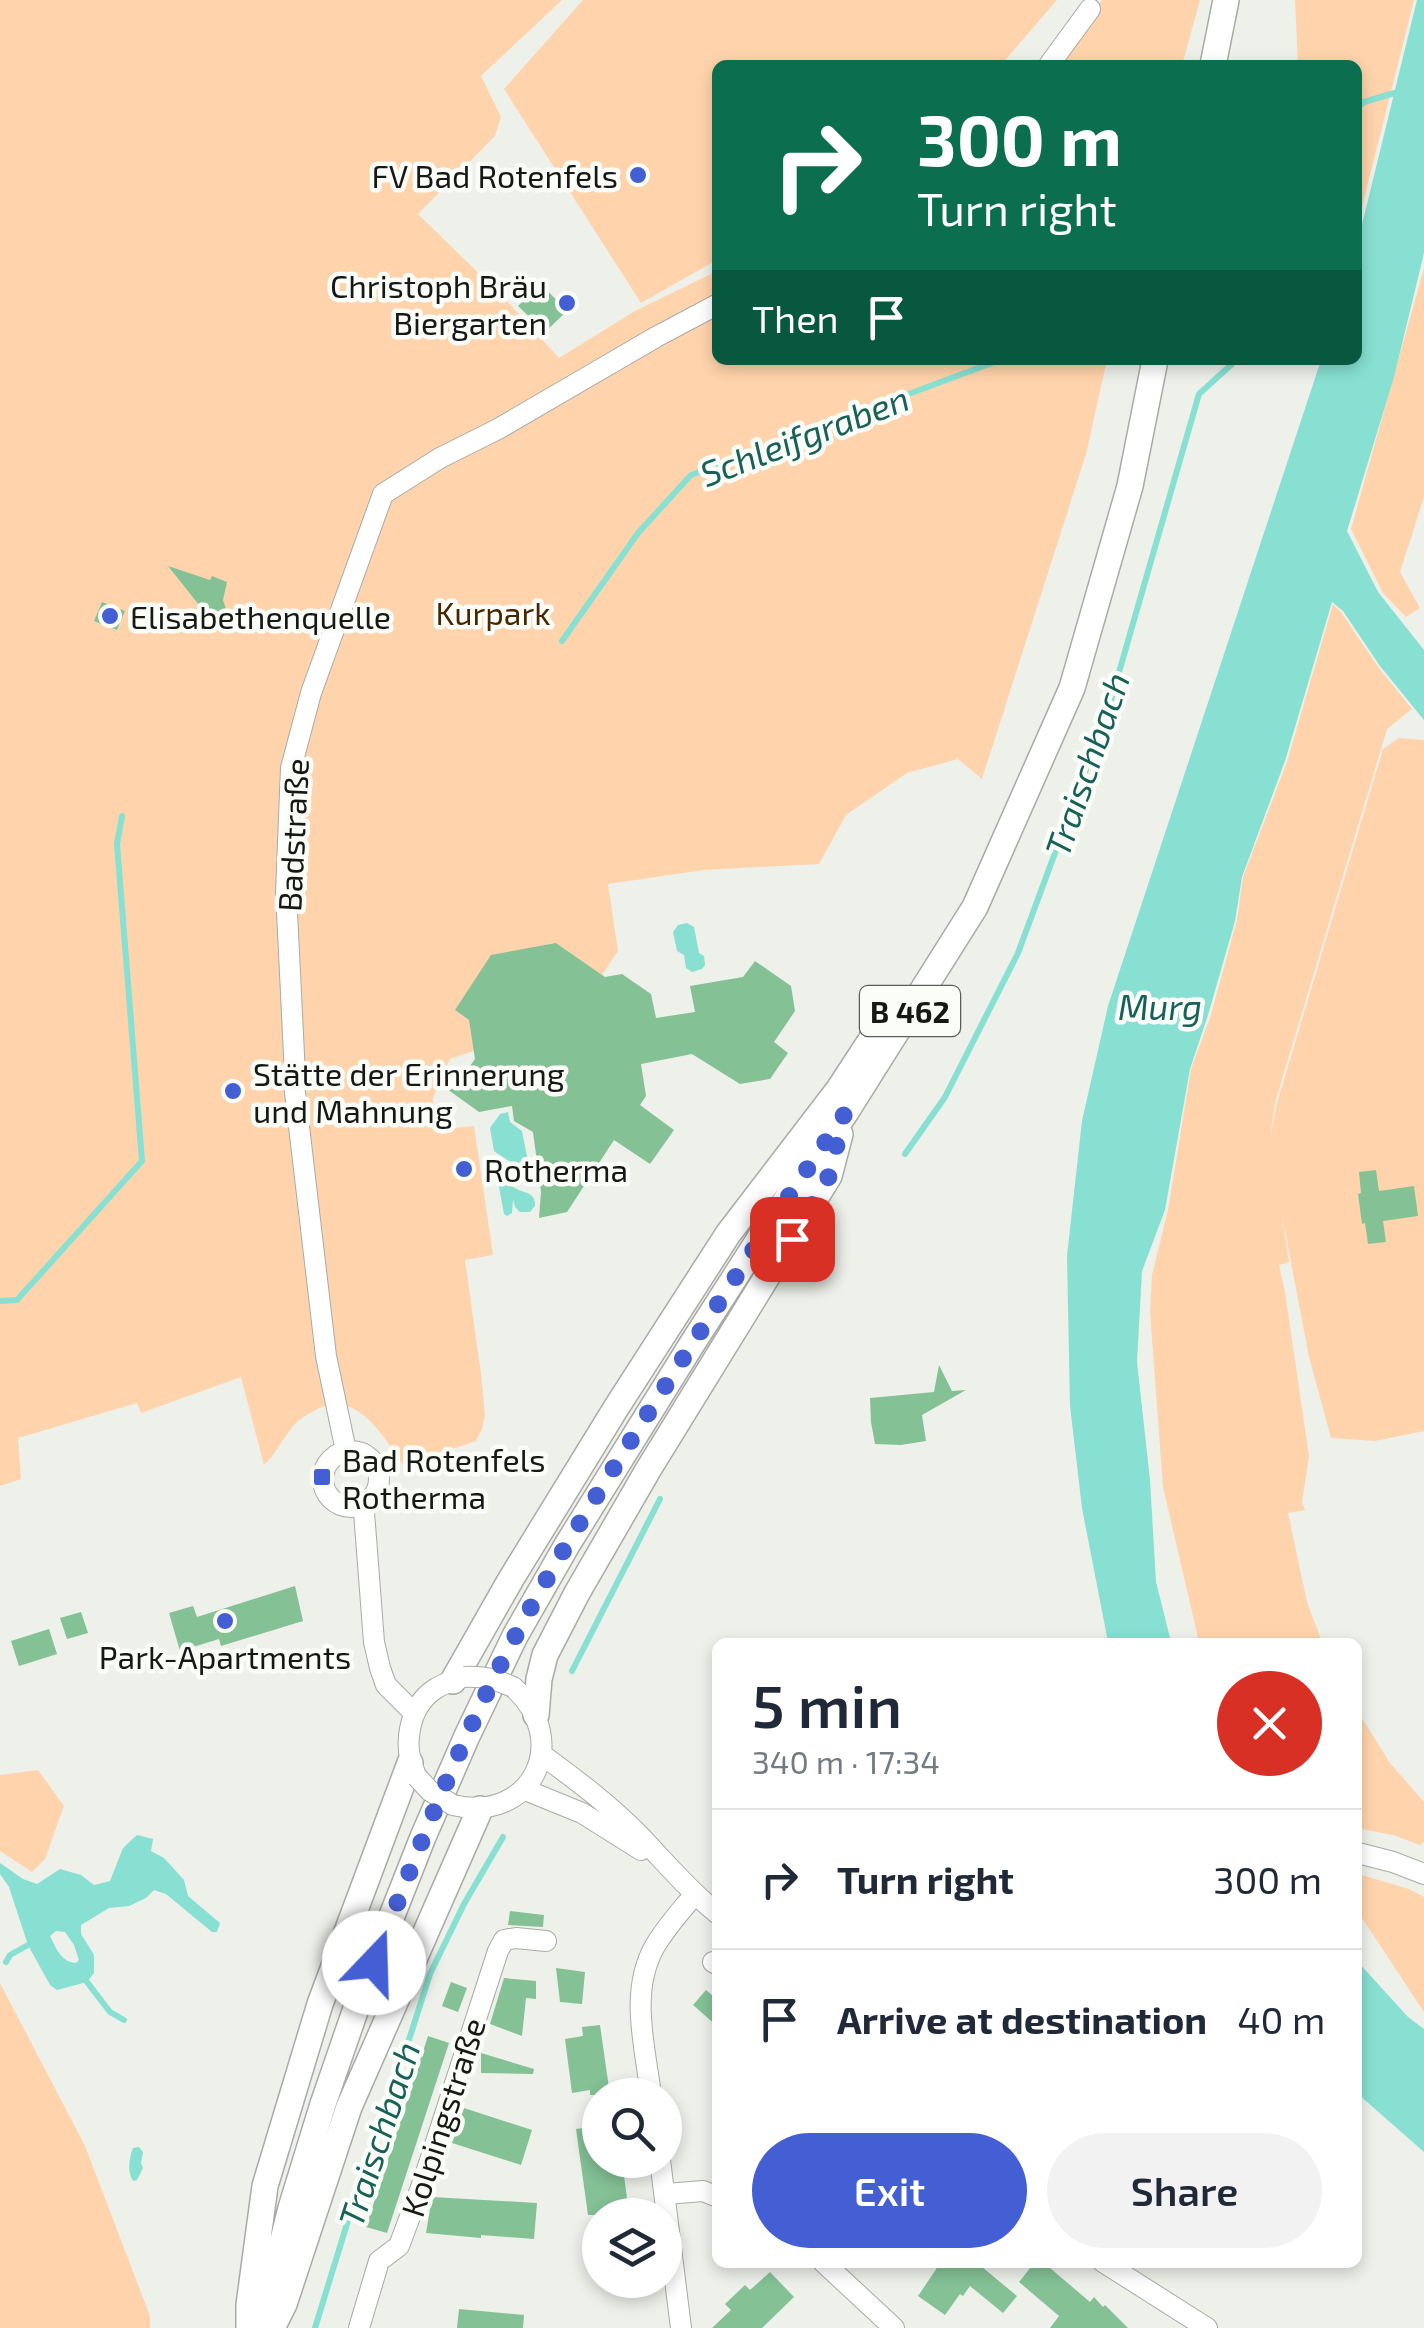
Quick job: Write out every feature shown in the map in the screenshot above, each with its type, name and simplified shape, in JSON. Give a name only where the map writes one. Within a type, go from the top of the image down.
[{"type":"main road","points":[[1214,60],[1226,0]]},
{"type":"main road","name":"B 462","points":[[261,2328],[291,2208],[361,1994],[423,1837],[515,1636],[576,1530],[760,1238],[844,1115],[975,907],[1072,688],[1130,486],[1154,365]]},
{"type":"main road","points":[[458,1679],[616,1408],[728,1234],[839,1089],[930,948],[975,907]]},
{"type":"main road","points":[[536,1715],[545,1655],[648,1470],[829,1176],[844,1115]]},
{"type":"main road","points":[[250,2328],[249,2305],[265,2186],[320,2004],[413,1770]]},
{"type":"main road","points":[[272,2328],[284,2304],[348,2107],[480,1809]]},
{"type":"street","points":[[1053,60],[1090,10]]},
{"type":"street","name":"Badstraße","points":[[346,1450],[326,1356],[294,1084],[286,892],[291,768],[311,692],[383,494],[440,458],[498,430],[712,307]]},
{"type":"street","points":[[346,1450],[371,1458],[379,1474],[377,1490],[361,1506],[343,1506],[328,1496],[324,1487],[322,1478],[329,1460],[346,1450]]},
{"type":"street","points":[[361,1506],[380,1668],[386,1685],[414,1713]]},
{"type":"street","points":[[482,1676],[498,1680],[513,1688],[536,1715],[542,1734],[537,1768],[523,1789],[508,1801],[480,1809],[453,1806],[430,1791],[413,1770],[408,1740],[414,1713],[429,1694],[458,1679],[482,1676]]},
{"type":"street","points":[[541,1754],[594,1792],[712,1909]]},
{"type":"street","points":[[523,1789],[582,1813],[632,1843],[678,1879]]},
{"type":"street","points":[[1362,1855],[1424,1874]]},
{"type":"street","points":[[649,2078],[640,2008],[642,1977],[654,1947],[694,1895]]},
{"type":"street","name":"Kolpingstraße","points":[[359,2328],[379,2261],[399,2246],[423,2182],[498,1951],[504,1940],[546,1941]]},
{"type":"street","points":[[663,2178],[681,2328]]},
{"type":"street","points":[[666,2194],[712,2195]]},
{"type":"street","points":[[830,2268],[894,2328]]},
{"type":"street","points":[[1112,2268],[1207,2328]]},
{"type":"green space","name":"Kurpark","points":[[0,0],[562,0],[481,76],[501,117],[495,136],[418,214],[559,358],[635,311],[712,273],[712,365],[1106,365],[1086,454],[982,779],[958,759],[907,773],[846,815],[819,864],[704,870],[608,884],[618,951],[602,975],[556,943],[456,1010],[474,1024],[474,1051],[450,1059],[433,1098],[434,1130],[474,1126],[493,1255],[465,1260],[485,1416],[476,1441],[403,1465],[365,1417],[354,1409],[327,1405],[299,1420],[264,1465],[241,1377],[141,1413],[137,1403],[18,1438],[21,1479],[0,1486]]},
{"type":"green space","name":"FV Bad Rotenfels","points":[[583,0],[1057,0],[1005,60],[712,60],[712,263],[641,303],[504,89]]},
{"type":"green space","points":[[1102,0],[1200,0],[1183,60],[1049,60],[1076,35]]},
{"type":"green space","points":[[1295,0],[1414,0],[1362,207],[1362,60],[1298,60]]},
{"type":"green space","points":[[1424,268],[1424,497],[1400,572],[1420,608],[1406,617],[1383,593],[1351,529]]},
{"type":"green space","points":[[1333,604],[1412,709],[1387,729],[1275,1103],[1270,1139],[1277,1103],[1383,749],[1399,738],[1424,740],[1424,1431],[1375,1441],[1331,1438],[1309,1357],[1282,1215],[1289,1262],[1279,1265],[1309,1456],[1302,1503],[1305,1510],[1288,1513],[1307,1602],[1320,1638],[1198,1638],[1163,1487],[1150,1312],[1152,1275],[1168,1210],[1191,1069],[1210,1018],[1237,920],[1243,877],[1287,762]]},
{"type":"green space","points":[[1362,1718],[1390,1763],[1424,1802],[1424,1842],[1420,1845],[1362,1829]]},
{"type":"green space","points":[[38,1770],[64,1806],[45,1859],[32,1872],[0,1851],[0,1775]]},
{"type":"green space","points":[[1362,1875],[1424,1897],[1424,2012],[1362,1918]]},
{"type":"green space","points":[[0,1983],[85,2146],[150,2316],[150,2328],[0,2328]]},
{"type":"water","name":"Murg","points":[[1417,0],[1424,0],[1424,253],[1394,377],[1347,531],[1378,592],[1424,650],[1424,720],[1380,666],[1343,611],[1332,602],[1285,761],[1242,877],[1235,921],[1190,1069],[1165,1210],[1142,1271],[1137,1362],[1156,1582],[1170,1638],[1107,1638],[1082,1508],[1070,1406],[1067,1256],[1082,1121],[1108,1006],[1319,365],[1362,365],[1362,225]]},
{"type":"water","points":[[687,923],[694,927],[705,965],[692,972],[686,968],[684,955],[677,951],[673,932],[678,925]]},
{"type":"water","points":[[508,1112],[510,1122],[522,1131],[528,1162],[522,1170],[494,1151],[490,1128],[500,1114]]},
{"type":"water","points":[[505,1168],[514,1174],[512,1186],[533,1197],[535,1206],[530,1212],[520,1212],[513,1199],[512,1213],[504,1214],[497,1176]]},
{"type":"water","points":[[137,1835],[153,1839],[151,1851],[164,1858],[184,1880],[188,1896],[220,1923],[217,1932],[166,1894],[154,1890],[146,1898],[129,1906],[109,1908],[81,1925],[81,1934],[94,1955],[94,1973],[87,1982],[57,1990],[50,1985],[28,1945],[9,1887],[0,1874],[0,1863],[37,1884],[60,1869],[81,1875],[94,1885],[110,1881],[123,1848]],"holes":[[[56,1931],[65,1932],[74,1945],[79,1960],[76,1963],[63,1957],[50,1936]]]},
{"type":"water","points":[[1362,1966],[1424,2029],[1424,2152],[1362,2098]]},
{"type":"water","points":[[139,2147],[143,2168],[133,2181],[130,2161],[133,2148]]},
{"type":"building","points":[[541,284],[567,311],[545,332],[518,306]]},
{"type":"building","points":[[168,566],[227,582],[223,600],[227,612],[207,615]]},
{"type":"building","name":"Elisabethenquelle","points":[[102,602],[125,611],[117,630],[94,621]]},
{"type":"building","points":[[556,943],[605,977],[622,974],[651,994],[656,1018],[695,1012],[690,986],[743,977],[755,961],[791,986],[795,1011],[774,1042],[788,1053],[770,1079],[740,1084],[692,1054],[641,1064],[646,1096],[640,1105],[674,1130],[650,1164],[614,1140],[567,1212],[539,1218],[541,1192],[533,1132],[514,1121],[512,1106],[479,1112],[447,1089],[465,1088],[463,1076],[475,1059],[469,1020],[455,1010],[491,955]]},
{"type":"building","points":[[1376,1170],[1379,1191],[1414,1186],[1418,1216],[1383,1221],[1386,1242],[1368,1244],[1358,1194],[1359,1172]]},
{"type":"building","points":[[939,1365],[952,1391],[966,1390],[922,1415],[926,1441],[875,1444],[870,1398],[934,1392]]},
{"type":"building","points":[[295,1586],[303,1621],[221,1646],[219,1639],[180,1651],[169,1613],[193,1606],[197,1617]]},
{"type":"building","points":[[81,1612],[88,1633],[67,1639],[60,1618]]},
{"type":"building","points":[[49,1629],[57,1654],[19,1666],[11,1641]]},
{"type":"building","points":[[510,1911],[544,1915],[543,1927],[508,1925]]},
{"type":"building","points":[[556,1968],[585,1972],[582,2004],[560,2002]]},
{"type":"building","points":[[504,1978],[536,1981],[536,1999],[526,1998],[522,2036],[490,2024]]},
{"type":"building","points":[[451,1982],[467,1988],[458,2012],[442,2006]]},
{"type":"building","points":[[706,1990],[712,1995],[712,2022],[693,2005]]},
{"type":"building","points":[[600,2025],[608,2078],[582,2078],[582,2091],[572,2093],[565,2039],[583,2036],[582,2027]]},
{"type":"building","points":[[428,2036],[449,2043],[387,2233],[366,2227]]},
{"type":"building","points":[[481,2053],[534,2069],[533,2074],[481,2073]]},
{"type":"building","points":[[464,2108],[532,2130],[521,2165],[452,2143]]},
{"type":"building","points":[[582,2128],[582,2172],[576,2129]]},
{"type":"building","points":[[583,2178],[624,2178],[627,2198],[586,2198]]},
{"type":"building","points":[[432,2197],[537,2203],[534,2239],[426,2233]]},
{"type":"building","points":[[937,2268],[983,2268],[1017,2296],[1003,2313],[970,2286],[945,2315],[918,2296]]},
{"type":"building","points":[[1030,2268],[1050,2268],[1090,2302],[1094,2297],[1105,2305],[1128,2328],[1050,2328],[1059,2316],[1019,2282]]},
{"type":"building","points":[[770,2272],[794,2297],[762,2328],[712,2328],[731,2310],[725,2304],[745,2285],[750,2290]]},
{"type":"building","points":[[459,2309],[524,2315],[523,2328],[457,2328]]},
{"type":"waterway","points":[[1362,104],[1398,92]]},
{"type":"waterway","name":"Schleifgraben","points":[[562,641],[638,533],[691,475],[987,365]]},
{"type":"waterway","name":"Traischbach","points":[[905,1154],[945,1097],[1018,953],[1109,707],[1199,394],[1231,365]]},
{"type":"waterway","points":[[0,1301],[17,1300],[142,1161],[117,844],[122,816]]},
{"type":"waterway","name":"Traischbach","points":[[572,1671],[660,1499]]},
{"type":"waterway","name":"Traischbach","points":[[315,2328],[373,2139],[430,1974],[503,1837]]},
{"type":"waterway","points":[[6,1962],[10,1955],[28,1945]]},
{"type":"waterway","points":[[87,1982],[110,2012],[124,2020]]},
{"type":"place","name":"FV Bad Rotenfels","points":[[638,175]]},
{"type":"place","name":"Christoph Bräu Biergarten","points":[[567,303]]},
{"type":"place","name":"Elisabethenquelle","points":[[110,616]]},
{"type":"place","name":"Stätte der Erinnerung und Mahnung","points":[[233,1091]]},
{"type":"place","name":"Rotherma","points":[[464,1169]]},
{"type":"place","name":"Bad Rotenfels Rotherma","points":[[322,1477]]},
{"type":"place","name":"Park-Apartments","points":[[225,1621]]},
{"type":"route","points":[[374,1963],[423,1837],[515,1636],[566,1546],[692,1344],[844,1115],[829,1176],[792,1239]]}]
